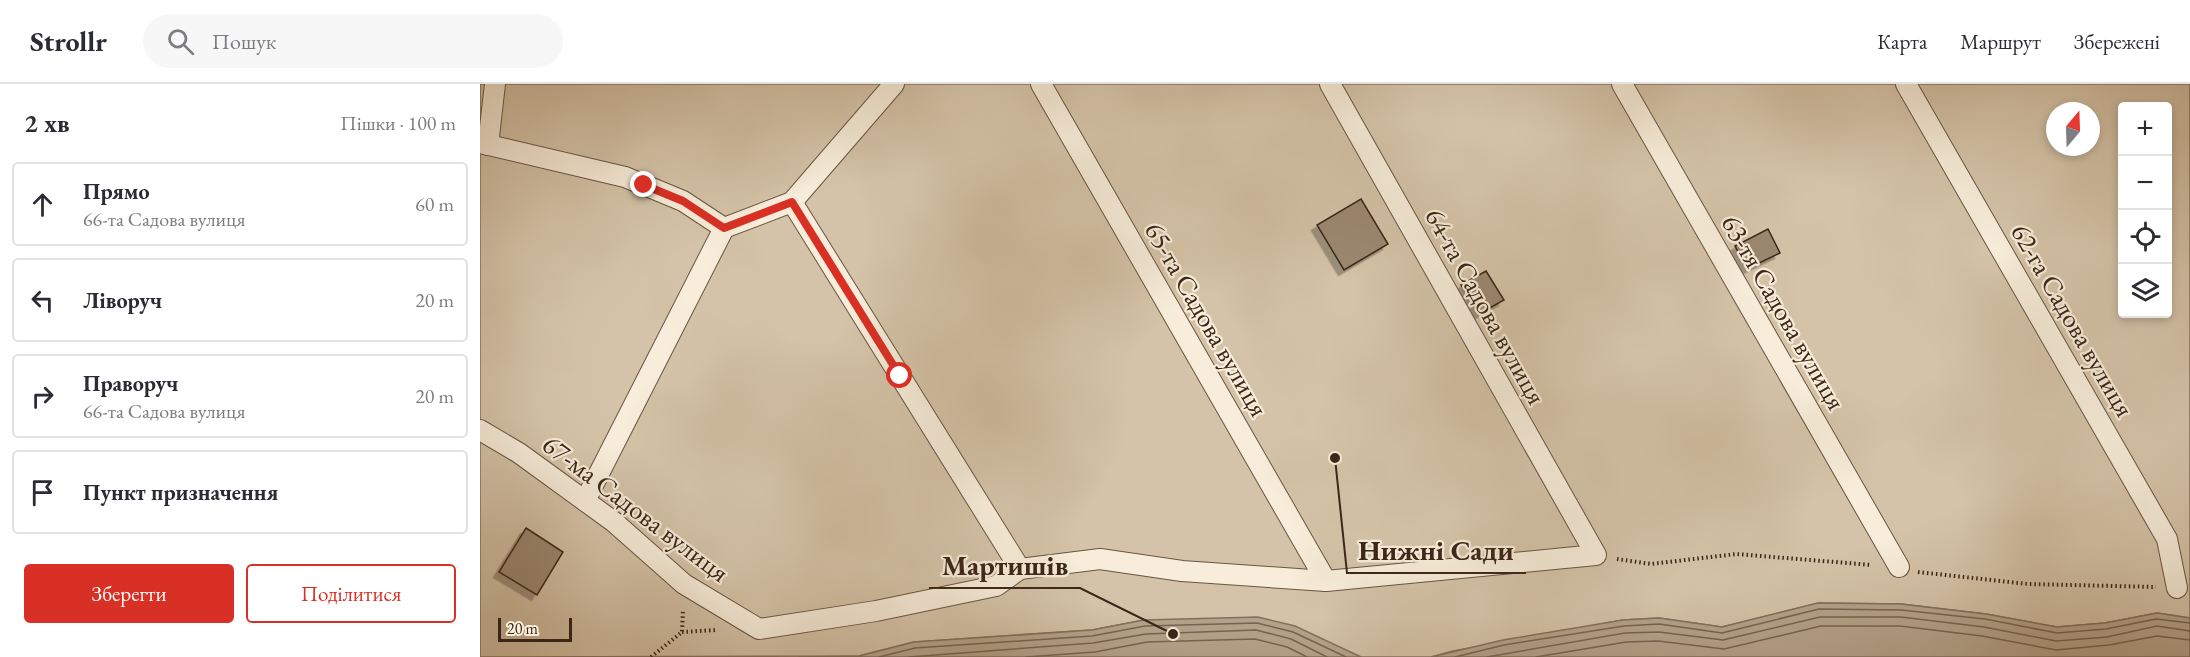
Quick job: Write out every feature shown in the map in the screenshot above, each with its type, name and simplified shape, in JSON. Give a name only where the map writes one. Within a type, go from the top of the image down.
[{"type":"street","points":[[495,84],[484,144],[625,177],[683,201],[724,228]]},
{"type":"street","points":[[585,501],[724,228],[792,202],[894,84]]},
{"type":"street","name":"65-та Садова вулиця","points":[[1041,84],[1326,581]]},
{"type":"street","name":"64-та Садова вулиця","points":[[1326,581],[1596,555],[1330,84]]},
{"type":"street","name":"63-тя Садова вулиця","points":[[1622,84],[1899,567]]},
{"type":"street","name":"62-га Садова вулиця","points":[[1906,84],[2167,539],[2177,588]]},
{"type":"street","points":[[792,202],[1020,569],[1100,559],[1182,571],[1326,581]]},
{"type":"street","name":"67-ма Садова вулиця","points":[[480,430],[519,453],[614,522],[684,584],[759,628],[876,611],[996,586],[1020,569]]},
{"type":"path","points":[[651,657],[682,632],[684,584]]},
{"type":"shaded area","points":[[480,84],[2190,84],[2190,618],[2157,613],[2105,623],[2057,627],[1986,614],[1901,604],[1818,603],[1722,627],[1659,618],[1623,620],[1431,657],[1361,657],[1330,644],[1144,620],[1092,630],[914,642],[859,656],[480,657]]},
{"type":"water","points":[[1818,603],[1901,604],[1986,614],[2057,627],[2105,623],[2157,613],[2190,618],[2190,657],[1431,657],[1503,640],[1623,620],[1659,618],[1722,627]]},
{"type":"water","points":[[1258,617],[1295,626],[1361,657],[798,657],[859,656],[914,642],[1092,630],[1144,620]]},
{"type":"building","points":[[1361,199],[1388,244],[1344,270],[1317,225]]},
{"type":"building","points":[[1768,229],[1780,253],[1747,269],[1735,246]]},
{"type":"building","points":[[1486,271],[1504,300],[1479,314],[1461,285]]},
{"type":"building","points":[[526,528],[563,552],[537,595],[499,572]]},
{"type":"place","name":"Нижні Сади","points":[[1335,458]]},
{"type":"place","name":"Мартишів","points":[[1173,634]]},
{"type":"route","points":[[644,185],[683,201],[724,228],[792,202],[900,376]]}]
